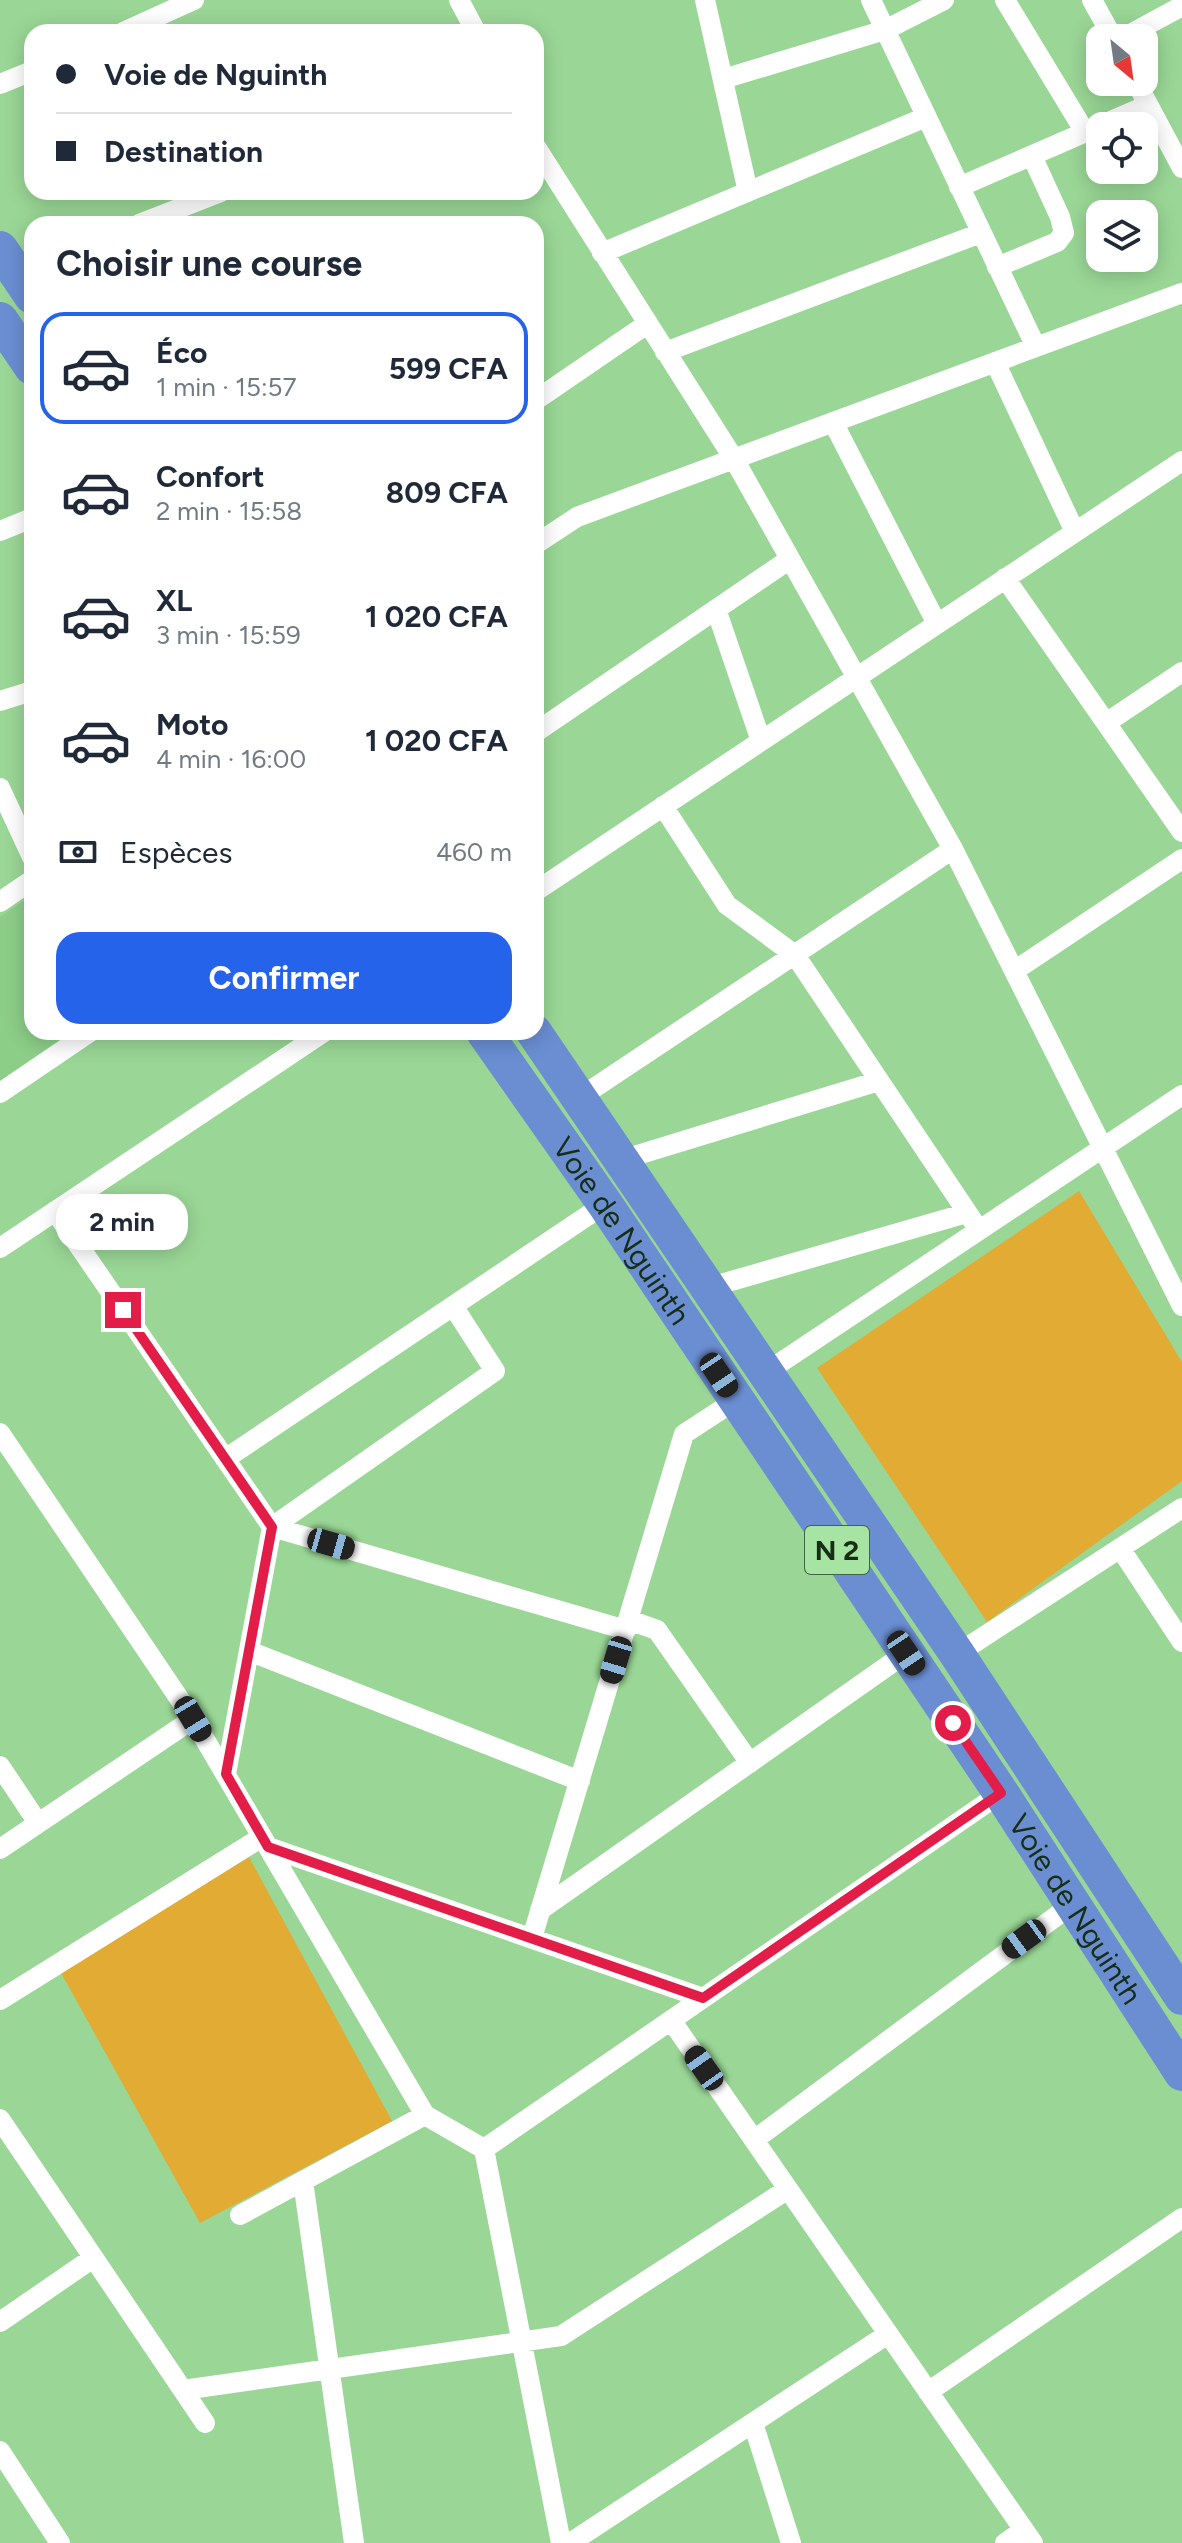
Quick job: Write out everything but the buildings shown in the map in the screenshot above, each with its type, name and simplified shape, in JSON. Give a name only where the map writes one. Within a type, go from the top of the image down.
[{"type":"highway","points":[[0,249],[24,281]]},
{"type":"highway","points":[[0,320],[24,355]]},
{"type":"highway","name":"Voie de Nguinth","points":[[490,1040],[605,1204],[1001,1793],[1182,2073]]},
{"type":"highway","name":"Voie de Nguinth","points":[[539,1040],[1179,1986]]},
{"type":"street","points":[[141,24],[194,0]]},
{"type":"street","points":[[459,0],[472,24]]},
{"type":"street","points":[[705,0],[748,192]]},
{"type":"street","points":[[871,0],[1036,347]]},
{"type":"street","points":[[723,79],[885,30],[944,0]]},
{"type":"street","points":[[1005,0],[1085,132]]},
{"type":"street","points":[[1092,0],[1105,24]]},
{"type":"street","points":[[1149,24],[1182,6]]},
{"type":"street","points":[[0,84],[24,74]]},
{"type":"street","points":[[1143,96],[1174,134],[1182,168]]},
{"type":"street","points":[[959,187],[1148,105]]},
{"type":"street","points":[[602,253],[926,117]]},
{"type":"street","points":[[997,267],[1057,242],[1064,233],[1060,217],[1032,156]]},
{"type":"street","points":[[544,160],[734,459],[953,849],[1182,1305]]},
{"type":"street","points":[[157,216],[196,200]]},
{"type":"street","points":[[665,352],[981,233]]},
{"type":"street","points":[[544,539],[577,517],[1182,293]]},
{"type":"street","points":[[544,395],[647,324]]},
{"type":"street","points":[[995,362],[1075,532]]},
{"type":"street","points":[[833,422],[937,624]]},
{"type":"street","points":[[544,886],[1182,461]]},
{"type":"street","points":[[0,531],[24,521]]},
{"type":"street","points":[[544,727],[790,559]]},
{"type":"street","points":[[1005,578],[1182,832]]},
{"type":"street","points":[[716,609],[761,741]]},
{"type":"street","points":[[1106,723],[1182,672]]},
{"type":"street","points":[[0,701],[24,694]]},
{"type":"street","points":[[0,788],[24,840]]},
{"type":"street","points":[[663,806],[727,905],[795,955],[973,1222]]},
{"type":"street","points":[[579,1098],[953,849]]},
{"type":"street","points":[[1014,971],[1182,859]]},
{"type":"street","points":[[0,902],[24,886]]},
{"type":"street","points":[[0,1093],[78,1040]]},
{"type":"street","points":[[0,1248],[312,1040]]},
{"type":"street","points":[[621,1160],[879,1081]]},
{"type":"street","points":[[765,1373],[973,1222],[1103,1148],[1182,1095]]},
{"type":"street","points":[[225,1459],[605,1204]]},
{"type":"street","points":[[55,1211],[272,1527],[627,1625],[657,1630],[750,1763]]},
{"type":"street","points":[[707,1288],[973,1222]]},
{"type":"street","points":[[226,1774],[272,1527],[495,1371],[453,1306]]},
{"type":"street","points":[[532,1938],[684,1434],[736,1400]]},
{"type":"street","points":[[3,1444],[193,1719],[425,2115],[484,2149],[561,2543]]},
{"type":"street","points":[[957,1654],[1182,1508]]},
{"type":"street","points":[[1120,1548],[1182,1642]]},
{"type":"street","points":[[249,1651],[580,1781]]},
{"type":"street","points":[[540,1910],[906,1653]]},
{"type":"street","points":[[0,1849],[193,1719]]},
{"type":"street","points":[[0,1766],[38,1823]]},
{"type":"street","points":[[484,2149],[1001,1793]]},
{"type":"street","points":[[265,1842],[703,1998]]},
{"type":"street","points":[[0,2000],[265,1842]]},
{"type":"street","points":[[754,2140],[1074,1903]]},
{"type":"street","points":[[671,2020],[1029,2537],[1005,2543]]},
{"type":"street","points":[[240,2215],[425,2115]]},
{"type":"street","points":[[0,2119],[205,2423]]},
{"type":"street","points":[[303,2181],[354,2543]]},
{"type":"street","points":[[183,2390],[561,2336],[788,2189]]},
{"type":"street","points":[[928,2392],[1182,2218]]},
{"type":"street","points":[[0,2322],[93,2258]]},
{"type":"street","points":[[570,2543],[888,2334]]},
{"type":"street","points":[[753,2423],[791,2543]]},
{"type":"street","points":[[0,2451],[60,2543]]},
{"type":"shaded area","points":[[24,900],[24,1040],[59,1040],[0,1081],[0,917]]},
{"type":"shaded area","points":[[1079,1191],[1182,1362],[1182,1481],[987,1622],[817,1368]]},
{"type":"shaded area","points":[[249,1857],[392,2121],[200,2223],[61,1973]]},
{"type":"route","points":[[123,1310],[272,1527],[226,1774],[268,1847],[703,1998],[1001,1793],[953,1723]]}]
